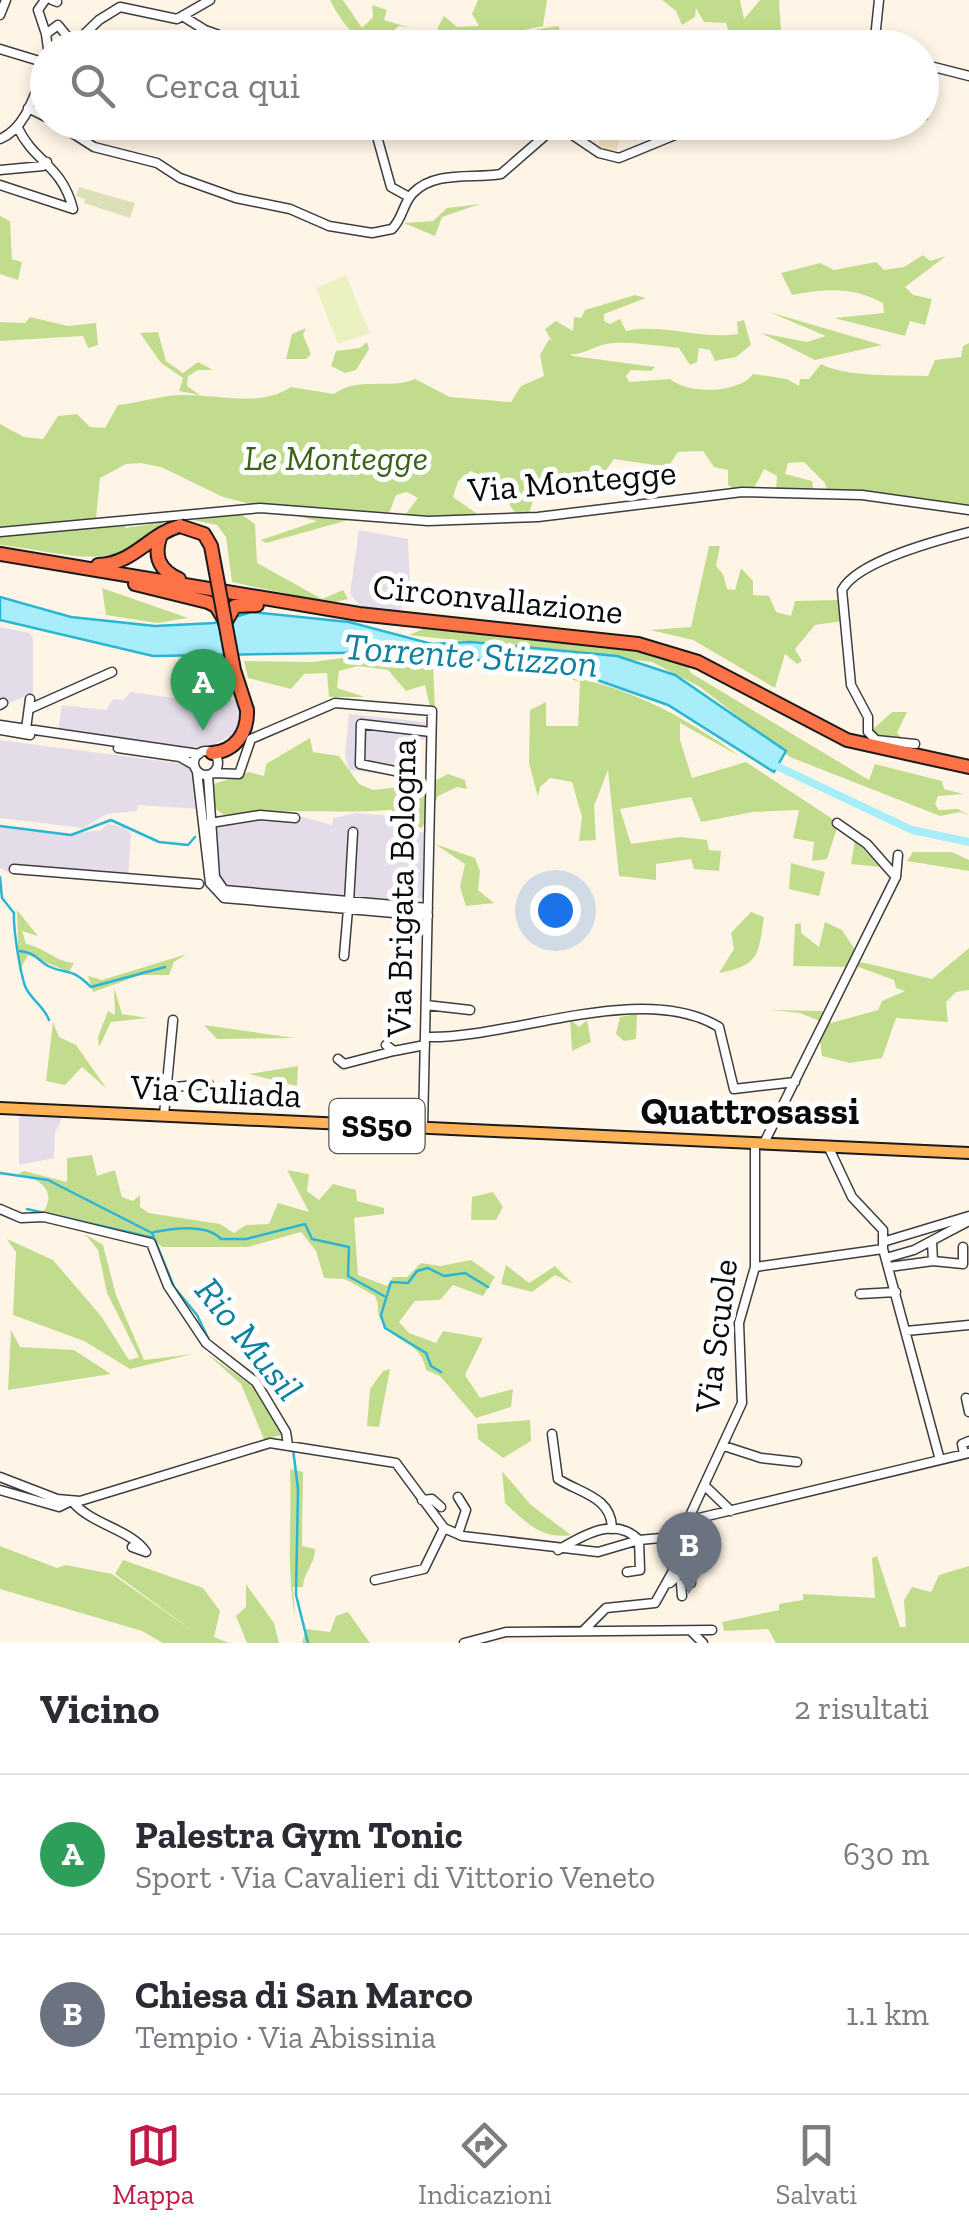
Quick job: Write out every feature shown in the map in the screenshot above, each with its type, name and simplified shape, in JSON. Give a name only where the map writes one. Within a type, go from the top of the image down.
[{"type":"highway","points":[[72,567],[124,560],[180,526],[204,534],[211,546],[248,710],[244,732],[215,763]]},
{"type":"highway","points":[[161,535],[157,556],[160,566],[195,586]]},
{"type":"highway","name":"Circonvallazione","points":[[0,554],[359,614],[615,641],[668,652],[728,676],[818,728],[872,748],[938,762],[969,764]]},
{"type":"highway","points":[[72,567],[216,606],[226,623]]},
{"type":"highway","points":[[226,623],[228,612],[238,604],[359,614]]},
{"type":"highway","points":[[938,762],[969,775]]},
{"type":"main road","name":"Via Culiada","points":[[0,1108],[969,1152]]},
{"type":"street","points":[[0,14],[6,0]]},
{"type":"street","points":[[87,30],[120,7],[172,19],[184,17],[210,0]]},
{"type":"street","points":[[876,30],[879,0]]},
{"type":"street","points":[[46,30],[49,2]]},
{"type":"street","points":[[184,17],[205,30]]},
{"type":"street","points":[[0,49],[30,57]]},
{"type":"street","points":[[939,68],[969,76]]},
{"type":"street","points":[[0,139],[18,128],[30,103]]},
{"type":"street","points":[[0,185],[73,210],[55,168],[28,148],[18,128]]},
{"type":"street","points":[[84,140],[157,163],[180,178],[236,198],[290,209],[329,226],[382,232],[399,222],[410,197],[420,188],[466,174],[501,174],[537,140]]},
{"type":"street","points":[[378,140],[391,187],[410,197]]},
{"type":"street","points":[[581,140],[599,154],[619,158],[664,140]]},
{"type":"street","points":[[0,170],[43,166],[47,162]]},
{"type":"street","name":"Via Montegge","points":[[0,532],[260,508],[428,520],[538,517],[742,492],[862,495],[969,510]]},
{"type":"street","points":[[915,744],[876,740],[868,732],[868,717],[851,685],[842,590],[853,576],[969,532]]},
{"type":"street","points":[[26,729],[29,704],[112,672]]},
{"type":"street","name":"Via Brigata Bologna","points":[[215,763],[236,776],[242,771],[249,743],[262,731],[335,702],[432,712],[423,1128]]},
{"type":"street","points":[[400,772],[370,770],[360,764],[361,724],[431,732]]},
{"type":"street","points":[[0,728],[26,729],[215,763]]},
{"type":"street","points":[[0,728],[180,757],[196,769],[208,873],[216,891]]},
{"type":"street","points":[[196,769],[215,763]]},
{"type":"street","points":[[196,769],[215,763]]},
{"type":"street","points":[[215,763],[210,822],[215,877],[224,890],[348,905]]},
{"type":"street","points":[[210,822],[260,815],[295,818]]},
{"type":"street","points":[[836,823],[867,844],[896,877]]},
{"type":"street","points":[[346,956],[353,832]]},
{"type":"street","points":[[759,1143],[795,1082],[896,877],[898,855]]},
{"type":"street","points":[[14,869],[199,884],[224,898],[428,912]]},
{"type":"street","points":[[199,884],[208,873]]},
{"type":"street","points":[[426,1005],[470,1010]]},
{"type":"street","points":[[338,1059],[344,1064],[390,1048],[551,1017],[626,1011],[679,1014],[719,1027],[734,1089],[795,1082]]},
{"type":"street","points":[[164,1115],[173,1020]]},
{"type":"street","points":[[166,1094],[174,1087],[209,1084]]},
{"type":"street","name":"Via Scuole","points":[[686,1524],[742,1404],[740,1308],[755,1267],[759,1143]]},
{"type":"street","points":[[828,1145],[852,1197],[883,1230],[940,1460]]},
{"type":"street","points":[[0,1210],[21,1218],[44,1217],[151,1243],[172,1292],[210,1348],[256,1382],[286,1432],[288,1445]]},
{"type":"street","points":[[886,1254],[969,1218]]},
{"type":"street","points":[[755,1267],[886,1254],[932,1242],[969,1218]]},
{"type":"street","points":[[932,1242],[933,1261]]},
{"type":"street","points":[[886,1254],[967,1262],[963,1247]]},
{"type":"street","points":[[860,1294],[896,1292]]},
{"type":"street","points":[[906,1331],[969,1325]]},
{"type":"street","points":[[966,1398],[969,1412]]},
{"type":"street","points":[[552,1434],[558,1479],[602,1502],[610,1511],[612,1529]]},
{"type":"street","points":[[0,1490],[59,1506],[250,1447],[288,1445],[396,1464],[444,1528],[458,1534],[558,1550],[611,1551],[639,1540],[668,1537],[686,1524],[731,1511],[966,1453],[962,1444],[969,1441]]},
{"type":"street","points":[[724,1446],[750,1456],[797,1462]]},
{"type":"street","points":[[0,1478],[71,1502],[146,1552],[132,1547]]},
{"type":"street","points":[[704,1485],[731,1511]]},
{"type":"street","points":[[458,1497],[466,1510],[458,1534]]},
{"type":"street","points":[[422,1500],[432,1500],[441,1507]]},
{"type":"street","points":[[375,1580],[424,1569],[444,1528]]},
{"type":"street","points":[[558,1550],[582,1534],[612,1529],[639,1540]]},
{"type":"street","points":[[583,1631],[606,1608],[655,1604],[673,1571],[668,1537]]},
{"type":"street","points":[[628,1572],[640,1570],[639,1540]]},
{"type":"street","points":[[666,1585],[678,1575],[686,1576],[691,1583],[681,1584],[682,1596]]},
{"type":"street","points":[[464,1643],[506,1632],[712,1630]]},
{"type":"street","points":[[692,1632],[703,1643]]},
{"type":"shaded area","points":[[600,140],[619,140],[616,157],[598,151]]},
{"type":"shaded area","points":[[359,530],[408,539],[410,588],[399,613],[363,609],[350,594]]},
{"type":"shaded area","points":[[0,627],[30,633],[33,639],[33,693],[0,707]]},
{"type":"shaded area","points":[[131,692],[216,704],[218,697],[239,701],[242,731],[199,751],[58,731],[62,705],[106,710],[113,699],[123,700]]},
{"type":"shaded area","points":[[349,714],[425,722],[428,738],[415,742],[411,777],[349,770],[345,755]]},
{"type":"shaded area","points":[[0,740],[192,765],[200,809],[138,805],[137,811],[107,814],[83,828],[0,818]]},
{"type":"shaded area","points":[[356,813],[391,816],[401,829],[426,833],[427,899],[419,898],[414,905],[229,891],[218,877],[215,826],[295,815],[332,825],[333,818]]},
{"type":"shaded area","points":[[107,824],[124,827],[131,834],[128,878],[22,872],[14,875],[0,868],[0,825],[68,834],[101,830]]},
{"type":"shaded area","points":[[19,1115],[63,1116],[55,1133],[54,1158],[19,1165]]},
{"type":"green space","points":[[330,0],[343,0],[362,28],[373,17],[372,5],[387,10],[384,20],[411,28],[351,30]]},
{"type":"green space","points":[[478,0],[547,0],[543,26],[524,30],[437,29],[444,16],[457,27],[479,26],[472,14]]},
{"type":"green space","points":[[662,0],[740,0],[744,19],[760,0],[779,0],[781,30],[728,30],[726,23],[704,22],[696,8],[695,17],[682,25],[676,11]]},
{"type":"green space","points":[[79,187],[135,203],[130,218],[84,203],[85,199],[76,196]]},
{"type":"green space","points":[[480,204],[442,217],[435,236],[404,223],[433,221],[447,208]]},
{"type":"green space","points":[[0,216],[10,221],[12,259],[22,262],[18,280],[0,274]]},
{"type":"green space","points":[[923,255],[930,261],[946,256],[905,287],[913,295],[932,299],[925,325],[910,321],[905,336],[834,318],[884,313],[883,303],[839,290],[792,295],[781,273],[820,263],[834,270],[876,262],[884,270],[904,267]]},
{"type":"green space","points":[[346,275],[370,333],[338,344],[316,288]]},
{"type":"green space","points":[[635,295],[646,298],[604,314],[604,321],[610,324],[620,319],[626,331],[654,329],[724,335],[738,334],[737,322],[744,320],[751,345],[736,357],[715,361],[710,350],[699,348],[697,362],[690,365],[679,348],[646,344],[613,343],[570,354],[553,343],[545,329],[556,321],[573,331],[574,317],[581,318],[585,310]]},
{"type":"green space","points":[[769,312],[882,345],[815,360],[761,333],[807,342],[826,336]]},
{"type":"green space","points":[[30,317],[68,326],[96,323],[98,345],[88,348],[83,336],[0,341],[0,322],[25,323]]},
{"type":"green space","points":[[306,328],[303,335],[311,354],[306,359],[286,359],[292,334]]},
{"type":"green space","points":[[158,332],[166,361],[183,373],[198,362],[213,370],[198,370],[188,376],[187,386],[200,395],[179,391],[183,378],[161,363],[140,333]]},
{"type":"green space","name":"Le Montegge","points":[[549,339],[573,356],[655,367],[651,371],[631,370],[626,376],[629,382],[670,379],[688,387],[713,390],[737,385],[753,374],[787,379],[799,386],[800,379],[809,379],[821,364],[857,373],[928,376],[935,360],[961,357],[963,346],[969,343],[969,510],[931,500],[828,493],[825,483],[804,462],[788,463],[785,474],[812,481],[814,493],[776,491],[777,476],[764,469],[754,488],[733,489],[728,485],[728,470],[714,467],[703,451],[678,452],[668,467],[614,459],[603,474],[589,471],[567,475],[562,481],[565,497],[535,495],[529,513],[517,515],[506,500],[482,488],[478,474],[471,471],[458,481],[453,497],[483,518],[402,519],[418,498],[407,492],[396,495],[390,511],[380,518],[363,516],[266,543],[261,540],[317,521],[223,497],[161,467],[140,463],[126,464],[100,478],[96,519],[121,519],[126,528],[164,522],[127,550],[87,557],[0,545],[0,424],[24,437],[43,439],[58,416],[77,414],[90,427],[105,428],[118,405],[166,396],[266,397],[291,387],[334,394],[353,386],[415,379],[450,397],[511,402],[521,386],[544,376],[540,355]]},
{"type":"green space","points":[[367,342],[369,349],[356,370],[345,373],[331,366],[336,351],[360,348]]},
{"type":"green space","points":[[241,514],[255,524],[257,563],[322,599],[343,590],[348,599],[330,603],[232,582],[226,537],[217,525],[193,520]]},
{"type":"green space","points":[[709,546],[720,546],[716,566],[727,589],[735,590],[741,568],[753,581],[753,595],[769,596],[776,612],[791,616],[795,601],[839,600],[842,621],[815,625],[795,649],[802,661],[797,664],[785,654],[775,688],[693,640],[650,630],[691,627]]},
{"type":"green space","points":[[102,588],[188,618],[157,623],[106,615]]},
{"type":"green space","points":[[425,628],[617,645],[687,665],[691,673],[869,780],[875,764],[942,781],[944,789],[963,794],[938,796],[935,804],[939,810],[958,809],[969,815],[960,812],[940,816],[790,757],[700,687],[652,662],[409,635]]},
{"type":"green space","points":[[357,656],[433,663],[436,734],[425,685],[406,691],[388,670],[358,666],[339,671],[337,688],[365,697],[329,697],[327,673],[304,674],[291,689],[248,678],[244,661],[313,662]]},
{"type":"green space","points":[[553,674],[628,693],[719,742],[741,757],[680,723],[680,740],[692,778],[746,762],[831,818],[837,828],[827,859],[812,861],[814,842],[793,838],[799,810],[753,812],[701,822],[691,797],[620,809],[631,844],[680,837],[707,840],[709,850],[721,851],[719,871],[694,869],[691,859],[656,864],[656,880],[619,876],[608,770],[594,806],[596,840],[579,841],[582,817],[572,782],[550,778],[540,787],[538,797],[529,763],[530,710],[546,702],[546,726],[578,726],[580,682]]},
{"type":"green space","points":[[892,712],[907,712],[897,733],[904,740],[880,739],[871,731]]},
{"type":"green space","points":[[310,738],[313,752],[339,756],[359,784],[373,790],[411,786],[425,778],[436,752],[436,780],[448,774],[465,780],[467,789],[457,787],[438,796],[422,828],[406,823],[391,810],[224,815],[213,807],[211,785],[249,772],[264,776],[266,764]]},
{"type":"green space","points":[[855,840],[880,867],[851,864]]},
{"type":"green space","points":[[435,844],[475,858],[480,871],[478,890],[494,903],[466,906],[460,887],[465,864]]},
{"type":"green space","points":[[913,852],[952,852],[969,860],[969,871],[907,861]]},
{"type":"green space","points":[[791,863],[825,872],[819,896],[789,889]]},
{"type":"green space","points":[[17,910],[38,936],[22,931],[26,944],[74,963],[69,972],[28,955],[19,972]]},
{"type":"green space","points":[[751,912],[764,917],[755,957],[719,973],[734,949],[731,933]]},
{"type":"green space","points":[[825,922],[842,930],[857,953],[849,967],[793,966],[795,924],[801,923],[801,933],[819,947]]},
{"type":"green space","points":[[969,948],[969,990],[956,992],[946,1002],[948,1022],[896,1018],[882,1058],[850,1063],[822,1056],[820,1039],[827,1024],[800,1013],[770,1010],[822,1011],[831,1023],[878,1010],[882,1001],[905,991],[896,988],[894,980],[856,966],[861,962],[932,979]]},
{"type":"green space","points":[[187,954],[174,962],[169,975],[141,975],[93,992],[88,976],[102,980]]},
{"type":"green space","points":[[114,987],[122,1014],[148,1018],[111,1022],[99,1047],[98,1037],[108,1011],[115,1015]]},
{"type":"green space","points":[[637,1014],[636,1039],[624,1041],[616,1034],[620,1017]]},
{"type":"green space","points":[[570,1019],[579,1027],[587,1020],[591,1042],[572,1051]]},
{"type":"green space","points":[[53,1022],[59,1037],[76,1045],[107,1089],[82,1067],[65,1085],[46,1081]]},
{"type":"green space","points":[[204,1025],[295,1038],[217,1039]]},
{"type":"green space","points":[[298,1066],[297,1086],[249,1074]]},
{"type":"green space","points":[[92,1155],[97,1176],[115,1170],[122,1197],[133,1201],[140,1195],[140,1207],[149,1213],[220,1224],[234,1233],[246,1225],[269,1224],[278,1203],[309,1212],[287,1170],[309,1174],[307,1191],[319,1200],[333,1184],[356,1190],[357,1201],[384,1208],[384,1214],[354,1218],[358,1275],[387,1286],[393,1277],[407,1277],[421,1263],[440,1266],[471,1260],[495,1277],[483,1296],[453,1285],[440,1300],[415,1301],[399,1322],[409,1333],[436,1343],[443,1331],[483,1338],[465,1375],[480,1398],[513,1389],[511,1407],[476,1418],[440,1376],[426,1370],[418,1353],[386,1327],[375,1296],[345,1279],[324,1278],[316,1251],[301,1232],[248,1247],[162,1247],[154,1240],[41,1215],[48,1193],[34,1179],[18,1174],[24,1171],[67,1182],[67,1158]]},
{"type":"green space","points":[[493,1192],[503,1207],[496,1220],[471,1220],[472,1197]]},
{"type":"green space","points":[[85,1234],[103,1245],[116,1295],[144,1360],[193,1354],[130,1369],[84,1341],[13,1315],[16,1252],[7,1239],[53,1260],[101,1316],[129,1360],[139,1357],[107,1293],[98,1250]]},
{"type":"green space","points":[[506,1265],[529,1283],[555,1266],[573,1284],[555,1275],[532,1292],[501,1284]]},
{"type":"green space","points":[[11,1330],[20,1347],[74,1350],[111,1374],[8,1390]]},
{"type":"green space","points":[[206,1353],[253,1386],[282,1435],[264,1439],[241,1384]]},
{"type":"green space","points":[[390,1369],[379,1427],[367,1426],[370,1389],[383,1371]]},
{"type":"green space","points":[[530,1420],[531,1441],[503,1458],[478,1439],[477,1424]]},
{"type":"green space","points":[[290,1469],[303,1472],[302,1546],[315,1549],[303,1587],[293,1587],[295,1617],[290,1561]]},
{"type":"green space","points":[[502,1471],[531,1505],[571,1535],[543,1532],[512,1510],[505,1503]]},
{"type":"green space","points":[[0,1546],[57,1568],[66,1565],[112,1574],[197,1634],[115,1574],[123,1560],[203,1588],[220,1611],[214,1637],[229,1643],[163,1643],[142,1631],[0,1589]]},
{"type":"green space","points":[[877,1556],[900,1627],[906,1627],[904,1600],[912,1587],[931,1592],[939,1575],[969,1566],[969,1643],[776,1643],[768,1629],[724,1631],[722,1622],[779,1610],[779,1604],[803,1600],[803,1594],[875,1598],[872,1558]]},
{"type":"green space","points":[[246,1584],[274,1623],[279,1643],[247,1643],[236,1616],[246,1607]]},
{"type":"green space","points":[[348,1612],[370,1643],[302,1643],[306,1629],[330,1632],[336,1616]]},
{"type":"water","points":[[0,597],[71,617],[155,626],[214,623],[252,612],[349,622],[432,644],[471,642],[617,656],[675,675],[786,751],[774,772],[668,705],[566,669],[401,652],[153,656],[0,620]]},
{"type":"waterway","name":"Torrente Stizzon","points":[[770,763],[912,830],[969,842]]},
{"type":"waterway","points":[[0,826],[71,835],[111,820],[159,842],[188,845],[195,837]]},
{"type":"waterway","points":[[0,877],[2,898],[14,913],[25,986],[49,1020]]},
{"type":"waterway","points":[[20,951],[55,969],[73,973],[91,987],[165,967]]},
{"type":"waterway","name":"Rio Musil","points":[[0,1173],[48,1180],[152,1233],[174,1287],[197,1315],[209,1340]]},
{"type":"waterway","points":[[27,1209],[154,1238]]},
{"type":"waterway","points":[[154,1232],[190,1228],[221,1239],[246,1239],[305,1224],[312,1239],[349,1247],[348,1276],[384,1296]]},
{"type":"waterway","points":[[441,1372],[431,1366],[426,1353],[385,1328],[381,1315],[391,1282],[408,1283],[417,1271],[428,1268],[444,1276],[465,1273],[488,1287]]},
{"type":"waterway","name":"Rio Musil","points":[[238,1364],[258,1377],[264,1389]]},
{"type":"waterway","name":"Rio Musil","points":[[293,1449],[298,1489],[296,1595],[308,1643]]},
{"type":"place","name":"Palestra Gym Tonic","points":[[203,731]]},
{"type":"place","name":"Chiesa di San Marco","points":[[689,1594]]},
{"type":"district","name":"Quattrosassi","points":[[750,1111]]}]
